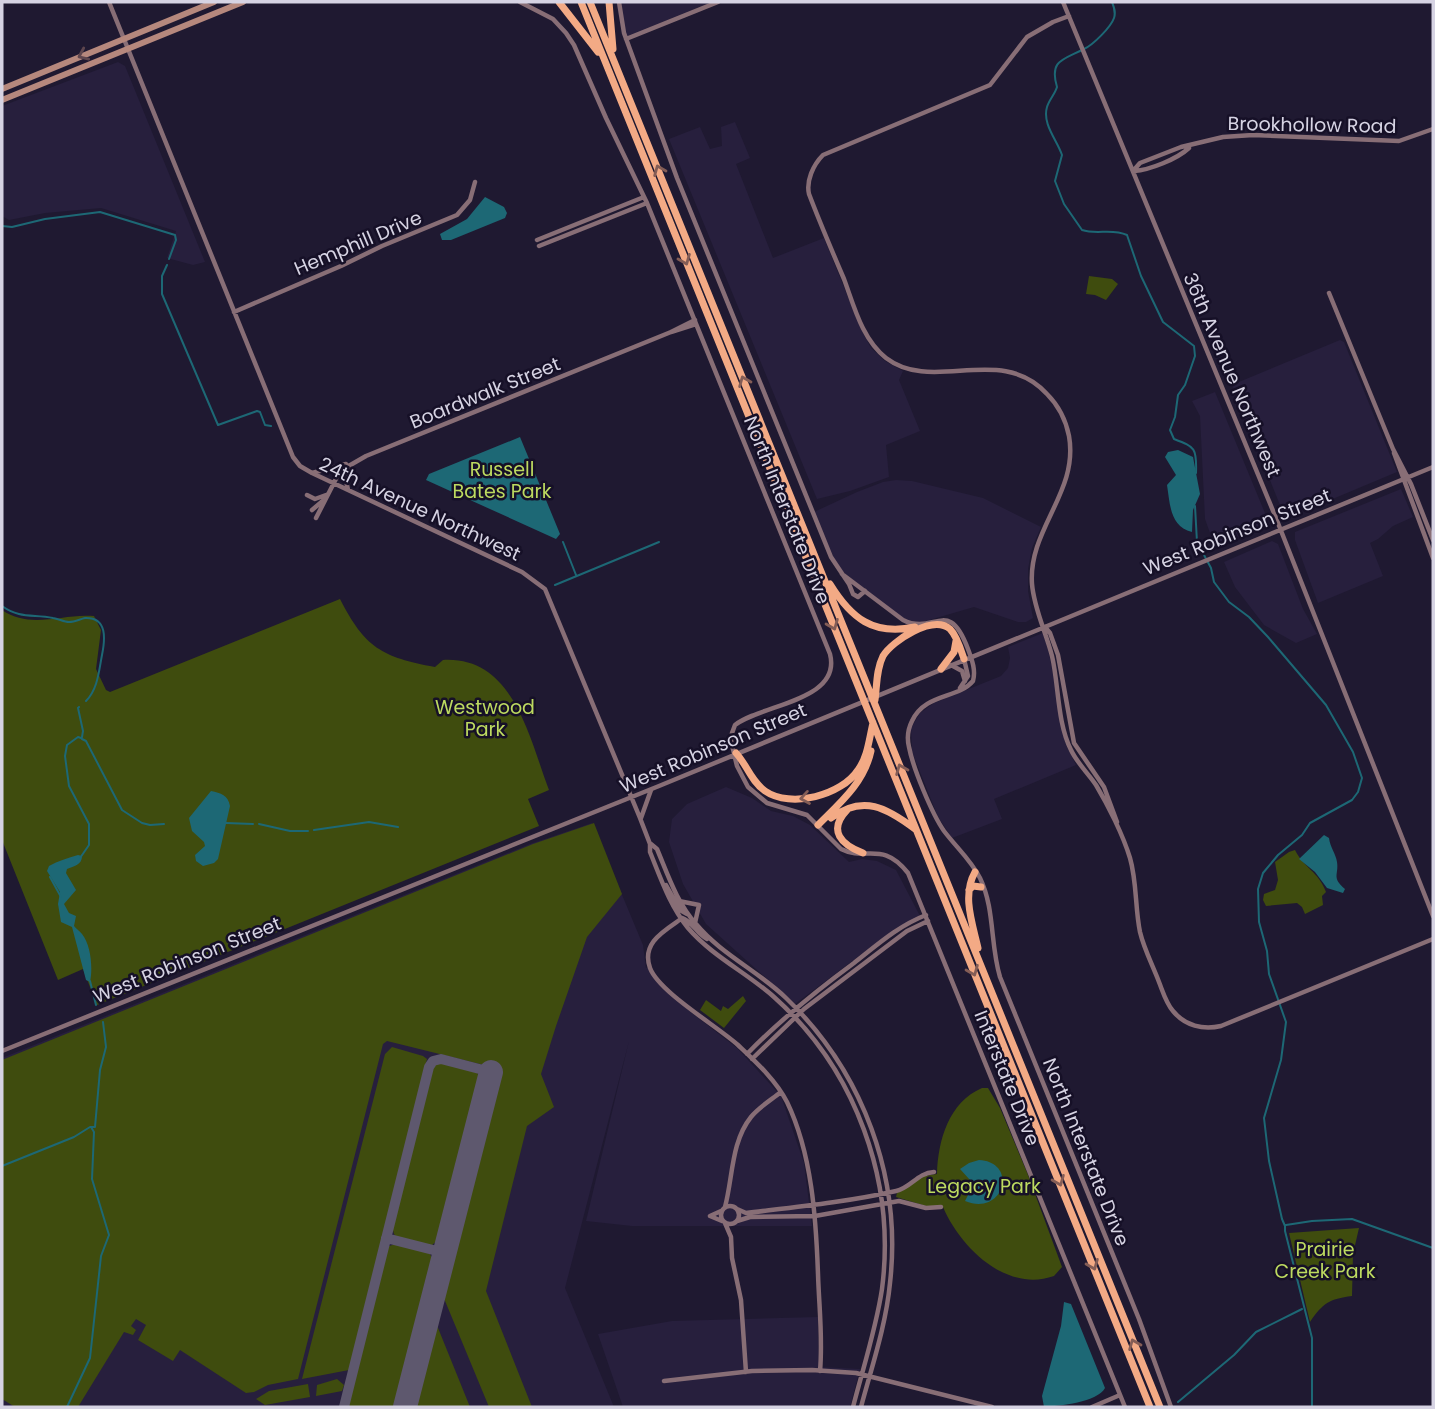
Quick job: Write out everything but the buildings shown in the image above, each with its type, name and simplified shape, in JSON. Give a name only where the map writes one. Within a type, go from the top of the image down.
[{"type":"highway","points":[[559,2],[604,60]]},
{"type":"highway","points":[[581,2],[1150,1407]]},
{"type":"highway","points":[[590,2],[1160,1407]]},
{"type":"highway","points":[[609,2],[613,57]]},
{"type":"highway","points":[[816,558],[838,597],[859,619],[875,627],[891,630],[925,624]]},
{"type":"highway","points":[[875,705],[880,665],[886,652],[895,642],[912,632],[937,625],[950,629],[968,658]]},
{"type":"highway","points":[[941,669],[954,652],[956,640]]},
{"type":"highway","points":[[736,753],[755,782],[768,793],[783,799],[806,799],[842,785],[855,775],[865,757],[873,723]]},
{"type":"highway","points":[[819,826],[847,796],[863,773],[871,752],[873,723]]},
{"type":"highway","points":[[819,826],[837,813],[850,808],[869,806],[884,809],[917,831]]},
{"type":"highway","points":[[850,808],[839,821],[839,836],[844,844],[863,853]]},
{"type":"highway","points":[[975,872],[968,890],[982,969]]},
{"type":"highway","points":[[968,890],[973,886],[981,887]]},
{"type":"main road","name":"24th Avenue Northwest","points":[[109,2],[290,452],[300,466],[312,473],[522,572],[545,589],[632,797],[660,878],[681,919],[710,948],[790,1012],[826,1056],[849,1095],[867,1139],[881,1194],[885,1242],[882,1286],[853,1407]]},
{"type":"main road","points":[[2,89],[191,9],[214,2]]},
{"type":"main road","points":[[2,100],[243,2]]},
{"type":"main road","name":"North Interstate Drive","points":[[520,2],[553,19],[571,39],[646,200],[832,663],[829,678],[819,689],[738,722],[731,737],[740,773],[755,794],[774,805],[802,813],[841,849],[886,855],[904,868],[926,915]]},
{"type":"main road","name":"North Interstate Drive","points":[[619,2],[626,39],[706,251],[831,557],[853,594],[858,597],[865,591]]},
{"type":"main road","points":[[626,39],[718,2]]},
{"type":"main road","name":"36th Avenue Northwest","points":[[1063,2],[1281,529],[1433,916]]},
{"type":"main road","points":[[191,9],[195,22]]},
{"type":"main road","points":[[1069,16],[1030,35],[987,87],[823,155],[815,166],[808,186],[809,194],[863,328],[870,341],[883,355],[894,364],[914,370],[998,369],[1015,373],[1038,385],[1059,410],[1069,438],[1070,468],[1065,487],[1038,541],[1032,569],[1032,587],[1052,657],[1067,742],[1076,760],[1097,787],[1131,861],[1141,937],[1166,1000],[1174,1013],[1192,1026],[1212,1028],[1433,939]]},
{"type":"main road","name":"Brookhollow Road","points":[[1133,171],[1142,170],[1216,138],[1239,135],[1399,141],[1433,129]]},
{"type":"main road","name":"Hemphill Drive","points":[[234,312],[457,215],[470,200],[475,182]]},
{"type":"main road","points":[[538,243],[646,200]]},
{"type":"main road","points":[[1329,293],[1433,540]]},
{"type":"main road","name":"Boardwalk Street","points":[[316,518],[332,483],[342,469],[366,456],[696,322]]},
{"type":"main road","points":[[312,473],[351,464]]},
{"type":"main road","points":[[348,491],[345,476],[351,464]]},
{"type":"main road","name":"West Robinson Street","points":[[2,1051],[651,790],[1433,467]]},
{"type":"main road","points":[[1405,478],[1433,558]]},
{"type":"main road","points":[[307,495],[315,499],[326,497]]},
{"type":"main road","points":[[312,510],[326,497]]},
{"type":"main road","name":"North Interstate Drive","points":[[842,574],[903,620],[915,624],[942,620],[952,622],[961,631],[968,658],[969,672],[965,682],[960,689],[932,701],[918,712],[908,730],[908,746],[938,820],[975,872],[988,904],[992,946],[1000,977],[1139,1319],[1171,1407]]},
{"type":"main road","points":[[960,689],[968,686],[974,679],[974,670],[968,658]]},
{"type":"main road","points":[[950,665],[962,671],[965,682]]},
{"type":"main road","points":[[640,818],[651,790]]},
{"type":"main road","name":"24th Avenue Northwest","points":[[650,844],[657,849],[679,901],[695,924],[713,941],[768,982],[800,1012],[828,1045],[855,1089],[877,1143],[890,1202],[890,1282],[886,1311],[862,1407]]},
{"type":"main road","name":"North Interstate Drive","points":[[975,872],[988,904]]},
{"type":"main road","points":[[660,878],[680,910],[687,914],[699,905]]},
{"type":"main road","points":[[679,901],[699,905]]},
{"type":"main road","points":[[695,924],[699,905]]},
{"type":"main road","points":[[671,926],[674,907]]},
{"type":"main road","points":[[747,1054],[795,1007],[898,929],[926,915]]},
{"type":"main road","name":"Interstate Drive","points":[[926,915],[1125,1407]]},
{"type":"main road","points":[[713,941],[702,936],[686,919],[681,919],[656,937],[650,946],[649,961],[653,973],[680,1000],[747,1054],[788,1103],[804,1154],[815,1216],[821,1319],[820,1371]]},
{"type":"main road","points":[[752,1059],[800,1012],[907,931],[928,922]]},
{"type":"main road","points":[[671,926],[687,927]]},
{"type":"main road","points":[[746,1372],[744,1320],[730,1237],[720,1216],[730,1192],[736,1150],[743,1129],[757,1111],[781,1092]]},
{"type":"main road","points":[[934,1172],[921,1175],[902,1189],[881,1194],[746,1213],[736,1208],[724,1209],[710,1216],[724,1222],[736,1222],[750,1217],[815,1216],[904,1201],[926,1208],[941,1207]]},
{"type":"main road","points":[[730,1192],[739,1215],[730,1237]]},
{"type":"main road","points":[[664,1381],[746,1372],[820,1371],[862,1374],[992,1407]]},
{"type":"main road","points":[[1092,1407],[1120,1395]]},
{"type":"shaded area","points":[[616,2],[712,2],[623,38]]},
{"type":"shaded area","points":[[118,62],[125,66],[205,262],[193,265],[167,258],[176,231],[101,208],[45,213],[9,220],[2,216],[2,106]]},
{"type":"shaded area","points":[[735,122],[750,158],[736,164],[773,258],[824,238],[871,348],[885,361],[903,371],[899,380],[920,431],[886,445],[889,477],[817,499],[669,139],[700,127],[710,149],[722,146],[721,127]]},
{"type":"shaded area","points":[[485,197],[504,207],[507,213],[505,218],[451,240],[442,240],[440,234],[467,219]]},
{"type":"shaded area","points":[[1340,340],[1344,342],[1397,472],[1292,516],[1284,515],[1233,388],[1234,384]]},
{"type":"shaded area","points":[[1215,392],[1267,518],[1264,526],[1215,547],[1205,519],[1200,416],[1192,401]]},
{"type":"shaded area","name":"Russell Bates Park","points":[[520,437],[560,534],[556,539],[426,480],[429,474]]},
{"type":"shaded area","points":[[1178,450],[1193,457],[1200,494],[1193,510],[1192,532],[1175,520],[1169,500],[1167,485],[1176,475],[1165,457],[1168,452]]},
{"type":"shaded area","points":[[896,480],[912,481],[983,498],[1041,527],[1032,548],[1028,569],[1028,591],[1033,618],[1018,622],[974,607],[919,623],[905,621],[838,568],[814,512],[857,492]]},
{"type":"shaded area","points":[[1401,489],[1413,517],[1393,526],[1370,543],[1383,576],[1318,603],[1295,540],[1295,532]]},
{"type":"shaded area","points":[[1272,541],[1278,544],[1303,609],[1317,634],[1296,643],[1264,625],[1235,587],[1224,562]]},
{"type":"shaded area","points":[[1043,633],[1066,745],[1076,765],[994,799],[1002,819],[952,838],[938,817],[912,752],[911,728],[920,713],[934,703],[1001,676],[1008,668],[1008,647]]},
{"type":"shaded area","points":[[726,787],[752,798],[771,811],[793,816],[810,825],[849,862],[862,859],[877,861],[896,870],[920,916],[895,929],[795,1004],[706,924],[683,884],[669,842],[672,819],[687,804]]},
{"type":"shaded area","points":[[211,791],[224,795],[230,806],[218,859],[203,866],[196,861],[195,855],[205,846],[204,842],[192,831],[189,818]]},
{"type":"shaded area","points":[[592,823],[643,945],[646,968],[648,967],[688,1010],[737,1048],[781,1096],[804,1163],[812,1226],[632,1226],[586,1221],[629,1041],[565,1288],[614,1407],[2,1407],[2,1058],[530,844]]},
{"type":"shaded area","points":[[1324,835],[1329,838],[1335,856],[1337,879],[1345,889],[1343,893],[1327,888],[1315,872],[1299,859]]},
{"type":"shaded area","points":[[82,856],[81,861],[67,869],[66,873],[76,890],[64,904],[69,913],[76,916],[74,926],[82,934],[89,950],[90,982],[86,980],[72,927],[61,922],[58,904],[60,892],[47,871],[52,864]]},
{"type":"shaded area","points":[[979,1160],[991,1163],[999,1170],[1002,1187],[997,1196],[989,1202],[978,1204],[965,1201],[970,1191],[970,1180],[960,1169]]},
{"type":"shaded area","points":[[1064,1302],[1071,1304],[1105,1388],[1087,1400],[1044,1407],[1042,1396],[1061,1326]]},
{"type":"shaded area","points":[[818,1317],[819,1367],[860,1369],[850,1407],[623,1407],[598,1334],[672,1321]]},
{"type":"green space","points":[[1089,276],[1112,279],[1118,284],[1106,300],[1086,294]]},
{"type":"green space","name":"Westwood Park","points":[[340,599],[358,629],[377,648],[388,654],[435,667],[443,660],[467,662],[487,671],[502,686],[525,725],[549,790],[528,799],[539,826],[97,1005],[83,969],[58,980],[2,840],[2,610],[13,616],[36,620],[94,616],[101,630],[96,669],[106,690],[110,692]]},
{"type":"green space","points":[[594,823],[622,894],[587,937],[556,1026],[541,1074],[554,1107],[527,1126],[486,1291],[532,1407],[489,1407],[443,1296],[500,1067],[387,1041],[383,1044],[298,1379],[246,1393],[180,1350],[173,1361],[138,1340],[146,1325],[136,1319],[131,1326],[136,1330],[133,1335],[124,1332],[78,1407],[15,1407],[2,1399],[2,1060],[533,844]]},
{"type":"green space","points":[[1295,850],[1326,892],[1322,896],[1323,905],[1305,914],[1297,903],[1266,906],[1263,900],[1264,894],[1275,890],[1278,880],[1275,862]]},
{"type":"green space","points":[[743,996],[746,1001],[724,1028],[700,1010],[706,1000],[721,1011],[723,1006],[728,1009]]},
{"type":"green space","points":[[392,1047],[427,1059],[349,1370],[302,1379],[385,1054]]},
{"type":"green space","points":[[437,1062],[473,1070],[477,1072],[480,1080],[440,1238],[431,1246],[397,1238],[392,1226],[432,1068]]},
{"type":"green space","name":"Legacy Park","points":[[982,1088],[988,1088],[1000,1108],[1028,1175],[1062,1267],[1054,1276],[1036,1280],[1002,1272],[973,1251],[943,1207],[926,1206],[896,1197],[897,1193],[924,1176],[937,1174],[940,1148],[948,1123],[961,1103]]},
{"type":"green space","name":"Prairie Creek Park","points":[[1359,1228],[1353,1254],[1352,1296],[1327,1303],[1310,1322],[1289,1233]]},
{"type":"green space","points":[[396,1244],[429,1252],[434,1262],[397,1407],[347,1407],[386,1251],[389,1246]]},
{"type":"green space","points":[[436,1323],[470,1407],[415,1407]]},
{"type":"green space","points":[[337,1379],[344,1385],[342,1391],[316,1396],[317,1385]]},
{"type":"green space","points":[[308,1384],[310,1397],[265,1405],[256,1399],[269,1391]]},
{"type":"waterway","points":[[1112,2],[1115,16],[1106,31],[1088,47],[1056,66],[1057,87],[1046,113],[1048,126],[1062,155],[1055,181],[1064,204],[1082,230],[1127,235],[1141,276],[1163,322],[1194,346],[1195,356],[1185,385],[1178,395],[1170,430],[1174,439],[1186,444],[1195,453],[1196,473]]},
{"type":"waterway","points":[[2,226],[12,227],[45,219],[100,212],[175,235],[176,240],[169,259]]},
{"type":"waterway","points":[[167,265],[162,276],[162,294],[218,425],[257,411],[260,412],[265,425],[271,426]]},
{"type":"waterway","points":[[1195,506],[1197,542],[1211,568],[1214,582],[1229,602],[1249,617],[1268,637],[1326,705],[1353,752],[1362,778],[1358,792],[1352,800],[1310,823],[1302,835],[1278,855],[1263,873],[1258,889],[1259,922],[1267,951],[1269,974],[1286,1022],[1281,1060],[1264,1118],[1269,1161],[1312,1338],[1312,1407]]},
{"type":"waterway","points":[[563,542],[576,575]]},
{"type":"waterway","points":[[555,585],[659,542]]},
{"type":"waterway","points":[[2,606],[21,614],[67,622],[85,618],[98,621],[103,630],[103,649],[96,685],[86,701]]},
{"type":"waterway","points":[[79,707],[82,737]]},
{"type":"waterway","points":[[80,858],[89,845],[89,824],[69,786],[65,756],[67,745],[78,737],[81,738]]},
{"type":"waterway","points":[[82,739],[86,741],[122,810],[142,823],[164,824]]},
{"type":"waterway","points":[[314,830],[369,822],[398,827]]},
{"type":"waterway","points":[[226,823],[253,824]]},
{"type":"waterway","points":[[259,824],[290,831],[308,831]]},
{"type":"waterway","points":[[50,877],[61,897]]},
{"type":"waterway","points":[[90,981],[96,1005]]},
{"type":"waterway","points":[[67,1407],[90,1358],[101,1256],[109,1235],[92,1179],[94,1132],[91,1127],[95,1127],[100,1070],[106,1047],[103,1022]]},
{"type":"waterway","points":[[2,1166],[74,1137],[90,1127]]},
{"type":"waterway","points":[[1286,1225],[1352,1219],[1433,1248]]},
{"type":"waterway","points":[[1178,1402],[1234,1355],[1256,1332],[1302,1309]]},
{"type":"taxiway","points":[[344,1407],[429,1067],[433,1061],[441,1059],[491,1072]]},
{"type":"taxiway","points":[[386,1238],[445,1253]]},
{"type":"runway","points":[[405,1407],[491,1072]]}]
